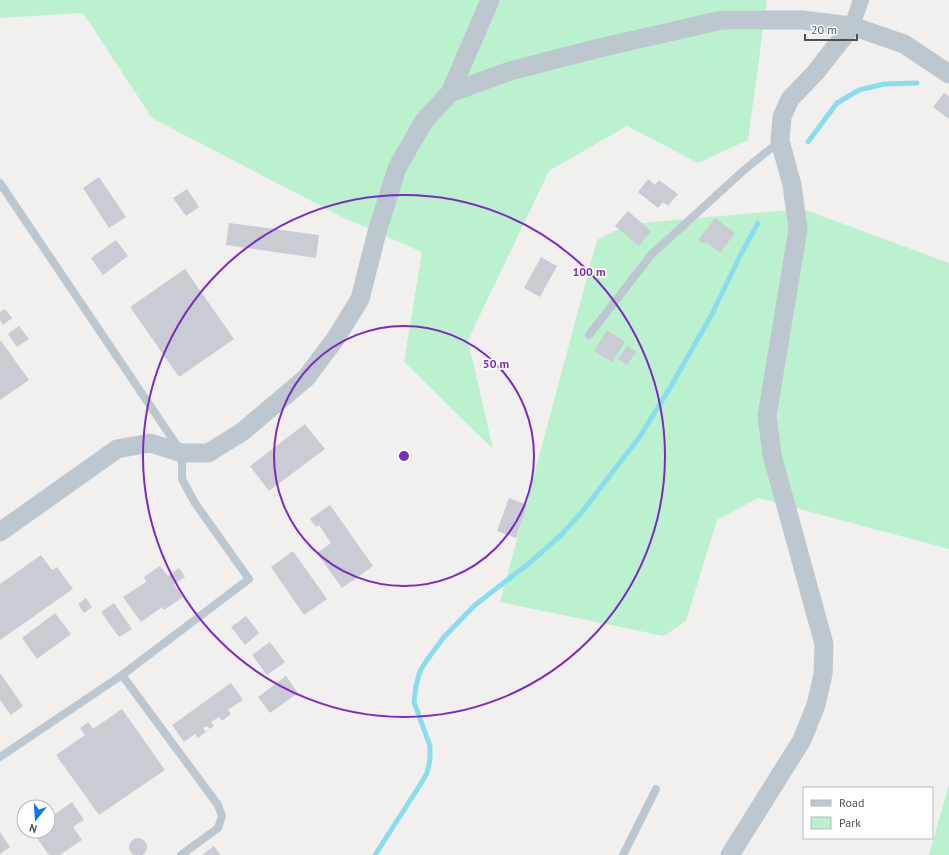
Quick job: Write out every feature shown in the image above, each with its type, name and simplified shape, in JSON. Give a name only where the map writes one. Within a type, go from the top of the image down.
[{"type":"street","points":[[0,532],[117,449],[150,443],[182,453],[208,453],[242,432],[306,378],[336,338],[360,299],[377,232],[397,168],[424,121],[450,93],[490,0]]},
{"type":"street","points":[[730,855],[802,740],[816,705],[823,674],[824,644],[772,455],[767,416],[798,229],[792,185],[780,141],[782,117],[790,99],[815,73],[852,26],[861,0]]},
{"type":"street","points":[[450,93],[510,71],[595,49],[722,20],[802,20],[852,26],[904,44],[949,74]]},
{"type":"lane","points":[[589,335],[651,255],[742,171],[780,141]]},
{"type":"lane","points":[[0,183],[182,453],[182,479],[195,503],[249,579],[122,675],[0,757]]},
{"type":"lane","points":[[122,675],[218,805],[222,816],[218,828],[181,855]]},
{"type":"lane","points":[[623,855],[656,789]]},
{"type":"green space","points":[[0,0],[767,0],[748,140],[698,163],[627,126],[549,171],[468,340],[493,449],[404,362],[422,252],[342,217],[152,118],[83,13],[0,18]]},
{"type":"green space","points":[[803,209],[949,263],[949,549],[758,498],[717,520],[686,621],[664,636],[500,602],[597,240],[628,224]]},
{"type":"green space","points":[[949,784],[949,855],[929,855]]},
{"type":"building","points":[[944,93],[949,96],[949,119],[933,107]]},
{"type":"building","points":[[99,177],[126,217],[109,228],[83,188]]},
{"type":"building","points":[[648,179],[655,185],[659,180],[678,194],[668,206],[663,202],[658,208],[638,192]]},
{"type":"building","points":[[187,189],[199,207],[186,216],[173,198]]},
{"type":"building","points":[[628,211],[651,231],[639,246],[615,226]]},
{"type":"building","points":[[715,218],[735,233],[720,253],[706,242],[705,244],[698,240]]},
{"type":"building","points":[[229,223],[319,235],[316,258],[226,245]]},
{"type":"building","points":[[116,240],[128,256],[103,275],[91,258]]},
{"type":"building","points":[[541,257],[557,266],[540,297],[524,288]]},
{"type":"building","points":[[185,269],[234,339],[179,377],[130,307]]},
{"type":"building","points":[[5,309],[12,318],[3,325],[0,320],[0,312]]},
{"type":"building","points":[[19,326],[29,339],[17,347],[8,334]]},
{"type":"building","points":[[607,330],[625,342],[612,362],[594,351]]},
{"type":"building","points":[[1,341],[29,380],[0,400],[0,342]]},
{"type":"building","points":[[627,346],[636,352],[627,365],[618,359]]},
{"type":"building","points":[[305,424],[325,449],[269,491],[250,466]]},
{"type":"building","points":[[509,498],[527,505],[516,538],[497,531]]},
{"type":"building","points":[[330,505],[373,566],[342,588],[317,553],[331,543],[319,525],[316,527],[310,519]]},
{"type":"building","points":[[293,551],[327,599],[304,615],[271,567]]},
{"type":"building","points":[[41,555],[52,570],[57,567],[73,589],[0,640],[0,584]]},
{"type":"building","points":[[160,566],[168,576],[179,568],[185,577],[174,584],[183,597],[164,610],[162,607],[141,622],[123,597],[146,582],[144,577]]},
{"type":"building","points":[[86,598],[92,607],[84,613],[78,604]]},
{"type":"building","points":[[114,603],[132,629],[119,637],[101,612]]},
{"type":"building","points":[[55,613],[71,634],[37,659],[22,638]]},
{"type":"building","points":[[246,616],[259,633],[245,645],[231,627]]},
{"type":"building","points":[[270,642],[285,662],[267,675],[252,655]]},
{"type":"building","points":[[0,673],[23,706],[11,715],[0,700]]},
{"type":"building","points":[[286,676],[298,693],[270,713],[258,697]]},
{"type":"building","points":[[231,683],[243,700],[228,710],[231,714],[222,721],[219,717],[211,722],[214,726],[210,729],[207,726],[203,728],[206,732],[198,738],[195,734],[184,742],[172,725]]},
{"type":"building","points":[[122,709],[165,770],[99,815],[56,755],[85,735],[80,728],[88,722],[93,729]]},
{"type":"building","points":[[72,802],[84,820],[73,827],[82,840],[60,855],[49,855],[38,839],[56,839],[56,813]]},
{"type":"building","points":[[0,832],[10,847],[0,854]]},
{"type":"building","points":[[138,838],[144,841],[147,847],[144,853],[138,856],[132,853],[129,847],[132,841]]},
{"type":"building","points":[[214,846],[221,855],[202,855]]},
{"type":"waterway","points":[[808,142],[837,103],[859,90],[884,84],[917,83]]},
{"type":"waterway","points":[[375,855],[427,773],[430,760],[430,746],[414,702],[420,671],[444,637],[475,605],[528,564],[560,536],[582,512],[641,435],[711,316],[758,223]]}]
